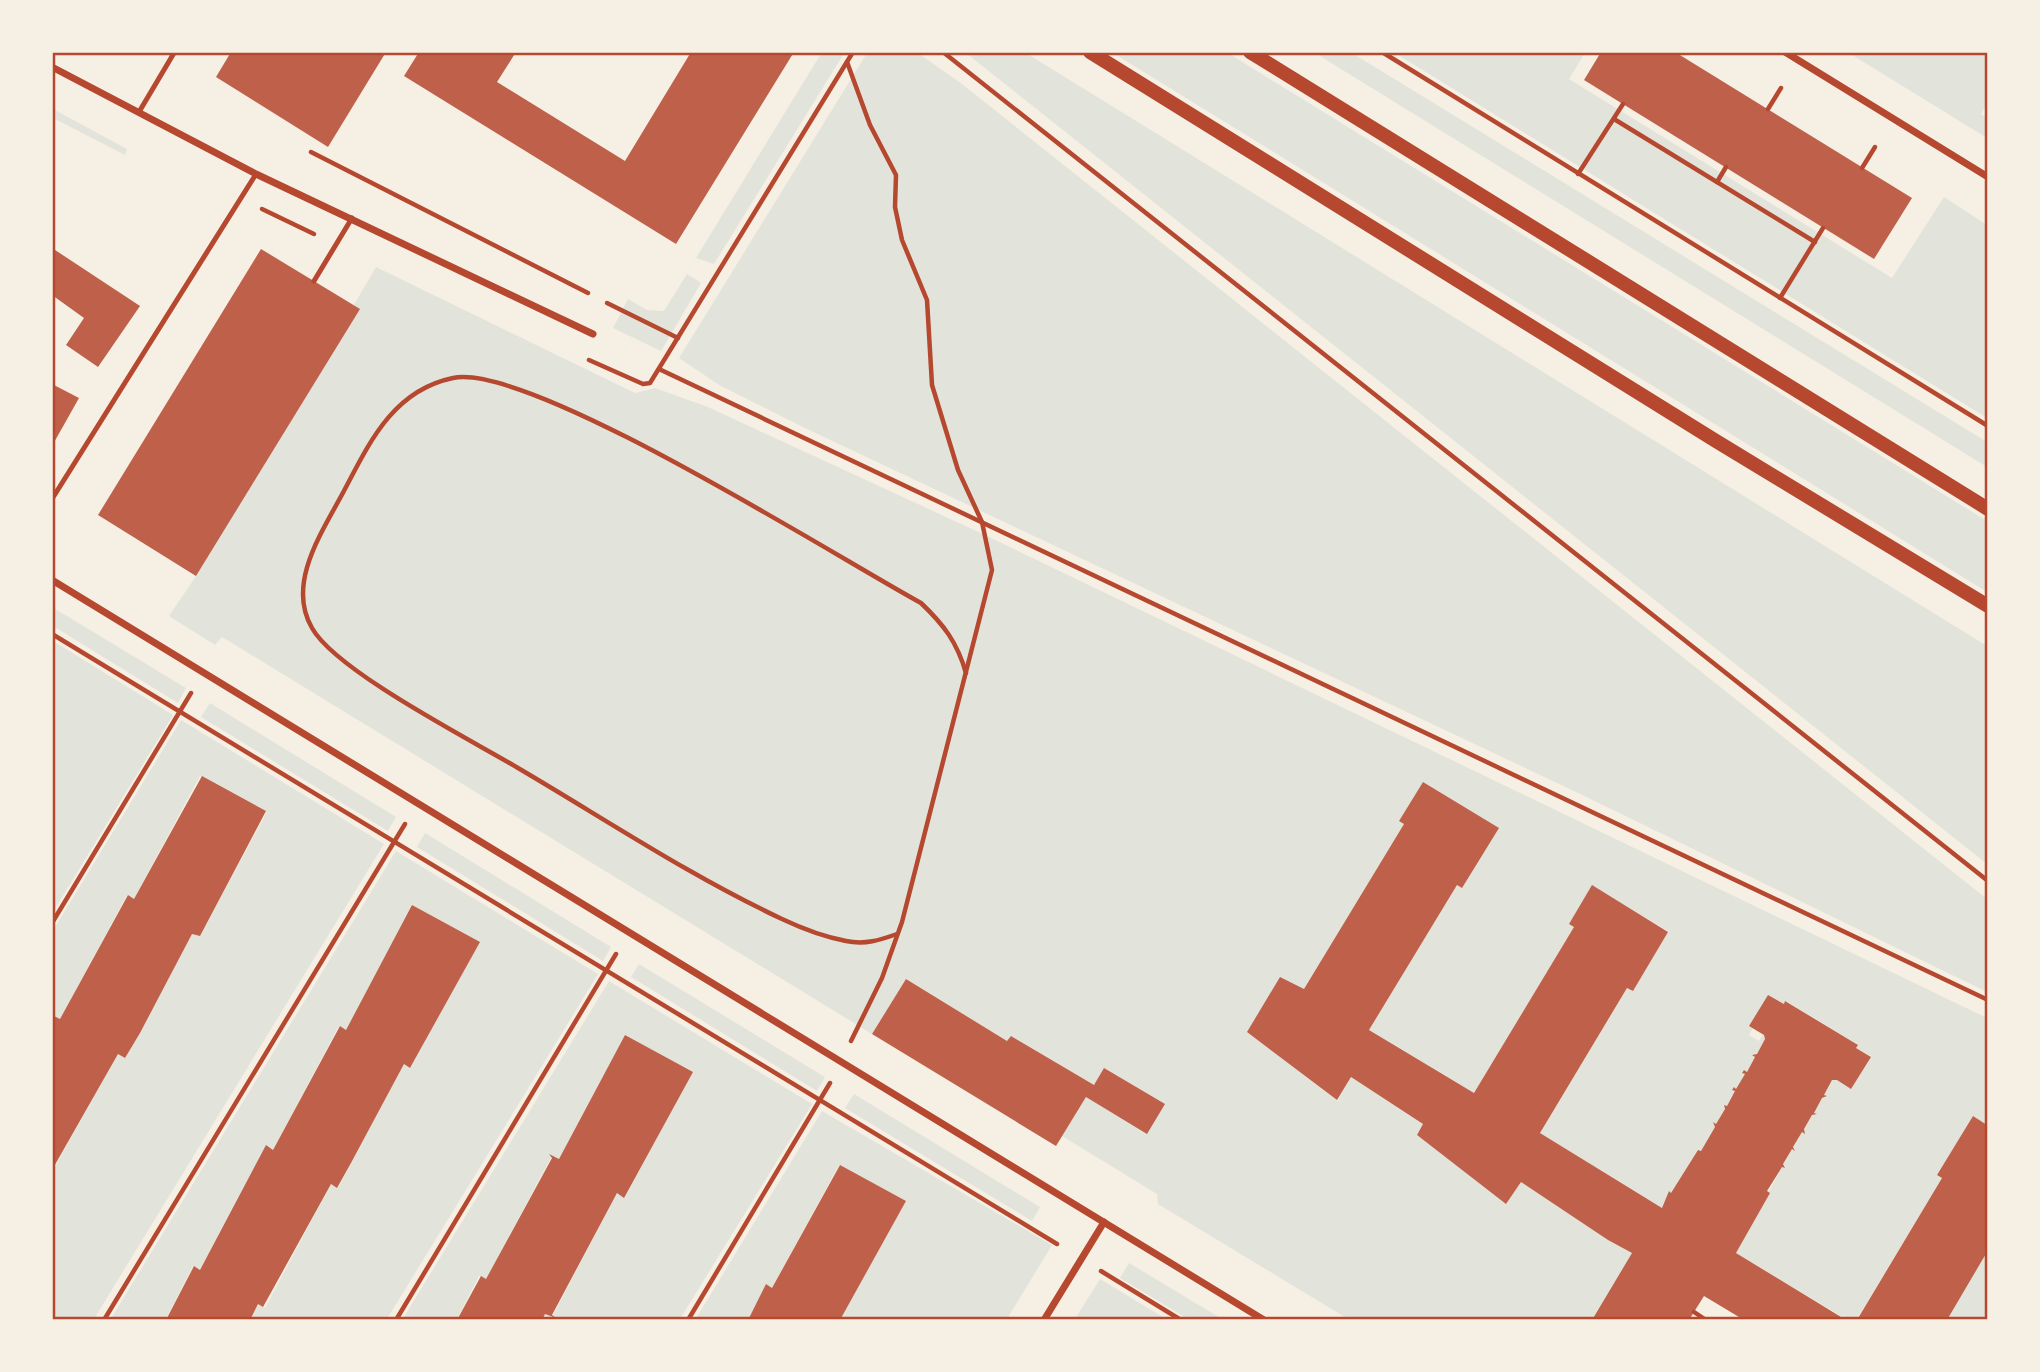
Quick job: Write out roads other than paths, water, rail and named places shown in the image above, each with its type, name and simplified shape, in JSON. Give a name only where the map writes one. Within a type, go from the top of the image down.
[{"type":"main road","points":[[1090,52],[1693,427],[1987,606]]},
{"type":"main road","points":[[1250,52],[1987,509]]},
{"type":"street","points":[[1784,52],[1987,177]]},
{"type":"street","points":[[52,67],[256,174],[593,334]]},
{"type":"street","points":[[52,580],[1264,1320]]},
{"type":"street","points":[[1044,1320],[1104,1222]]},
{"type":"lane","points":[[139,112],[174,52]]},
{"type":"lane","points":[[52,499],[256,174]]},
{"type":"lane","points":[[314,281],[352,218]]}]
